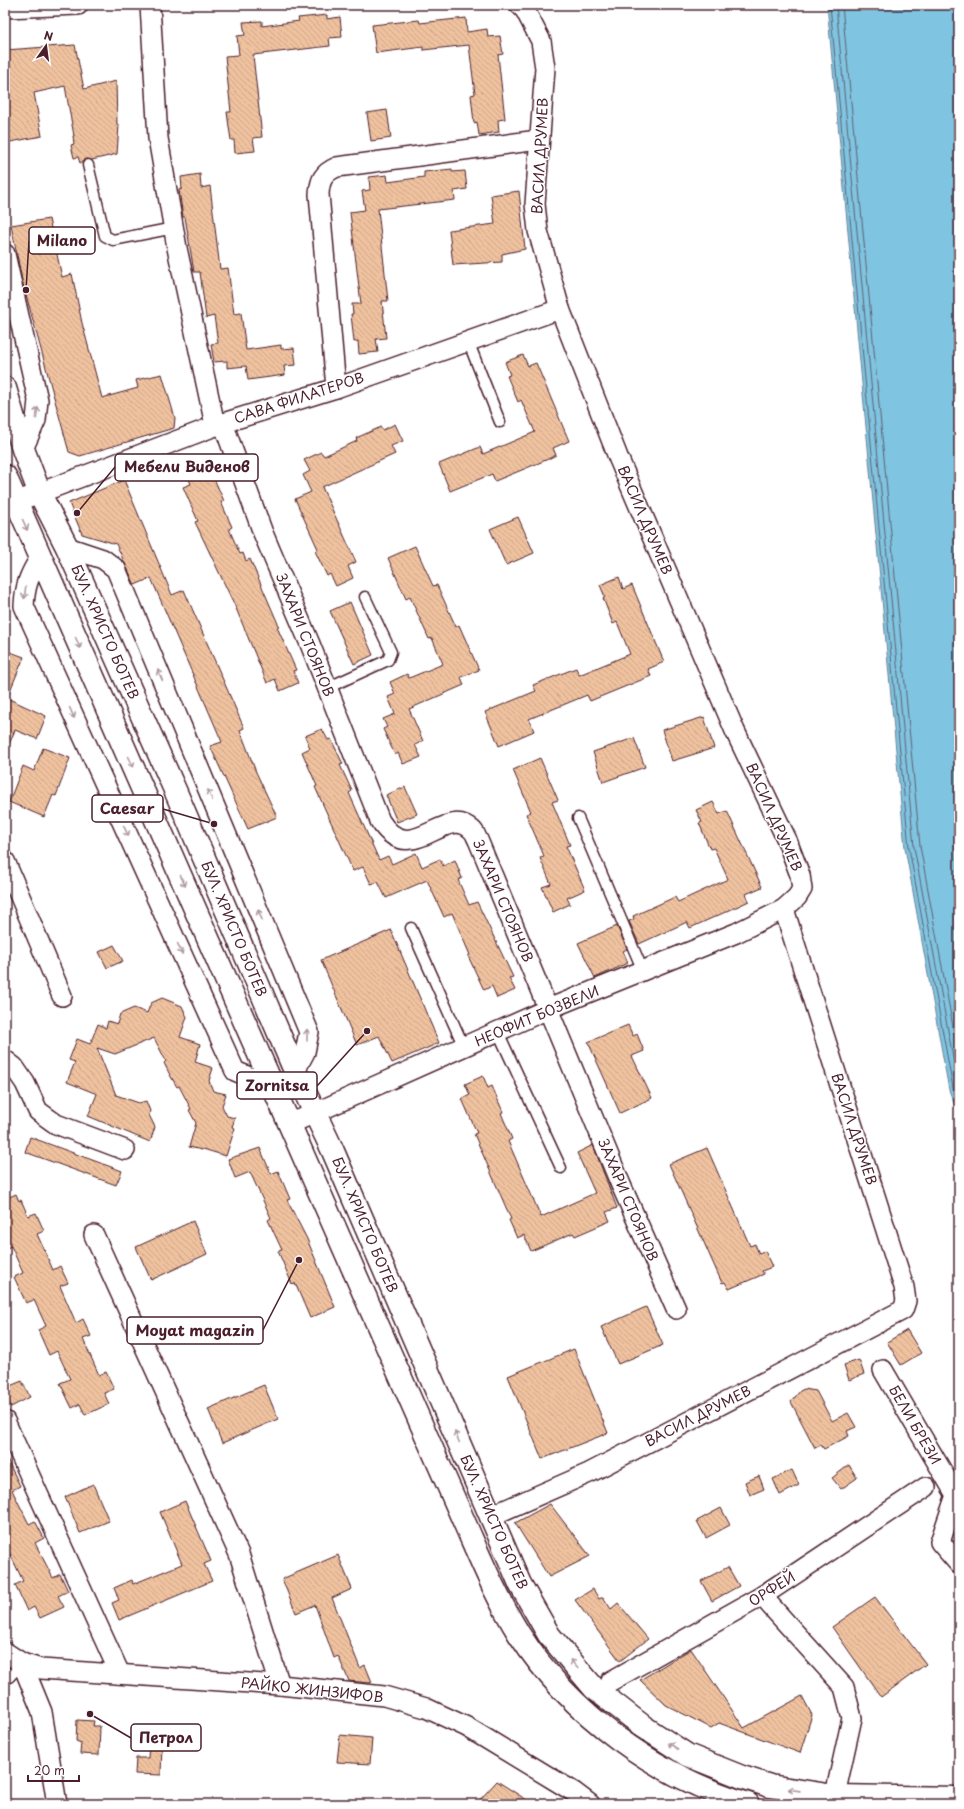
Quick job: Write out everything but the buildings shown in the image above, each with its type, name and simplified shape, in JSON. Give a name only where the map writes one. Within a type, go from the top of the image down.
[{"type":"main road","name":"БУЛ. ХРИСТО БОТЕВ","points":[[5,388],[23,449],[40,494],[67,547],[175,790],[295,1071],[316,1114],[520,1584],[549,1635],[594,1688],[644,1728],[687,1755],[742,1777],[770,1786],[834,1800],[922,1801],[959,1798]]},
{"type":"main road","name":"БУЛ. ХРИСТО БОТЕВ","points":[[5,476],[10,504],[40,558],[469,1533],[501,1602],[519,1633],[543,1668],[591,1717],[651,1761],[720,1795],[748,1804]]},
{"type":"street","points":[[5,8],[78,5]]},
{"type":"street","name":"ЗАХАРИ СТОЯНОВ","points":[[150,5],[158,138],[174,228],[219,424],[380,822],[387,833],[397,839],[407,840],[451,824],[462,824],[472,830],[478,840],[548,1010],[676,1309]]},
{"type":"street","name":"ВАСИЛ ДРУМЕВ","points":[[491,1516],[589,1473],[903,1310],[906,1301],[904,1287],[784,909],[797,897],[802,889],[800,875],[786,838],[735,731],[618,457],[560,309],[538,231],[534,204],[545,68],[540,41],[525,10],[520,5]]},
{"type":"street","points":[[336,388],[319,194],[320,185],[325,174],[336,167],[538,140]]},
{"type":"street","points":[[5,254],[38,400],[36,420],[23,449]]},
{"type":"street","name":"САВА ФИЛАТЕРОВ","points":[[40,494],[219,424],[336,388],[560,309]]},
{"type":"street","points":[[10,504],[40,494]]},
{"type":"street","points":[[67,547],[103,559],[116,569],[309,1032],[305,1052],[295,1071]]},
{"type":"street","points":[[40,558],[32,571],[25,588],[24,606],[236,1071],[252,1078],[270,1080]]},
{"type":"street","points":[[5,861],[62,996]]},
{"type":"street","name":"НЕОФИТ БОЗВЕЛИ","points":[[290,1124],[316,1114],[548,1010],[736,933],[784,909]]},
{"type":"street","points":[[5,1060],[14,1067],[25,1083],[38,1111],[56,1124],[125,1150]]},
{"type":"street","points":[[94,1235],[239,1554],[280,1685]]},
{"type":"street","name":"БЕЛИ БРЕЗИ","points":[[883,1370],[956,1495],[940,1542],[959,1564]]},
{"type":"street","points":[[5,1421],[120,1674]]},
{"type":"street","name":"ОРФЕЙ","points":[[611,1681],[762,1596],[926,1487]]},
{"type":"street","points":[[762,1596],[844,1687],[852,1718],[834,1800]]},
{"type":"street","points":[[12,1657],[42,1712],[57,1804]]},
{"type":"street","name":"РАЙКО ЖИНЗИФОВ","points":[[12,1657],[42,1669],[280,1685],[384,1696],[426,1708],[467,1727],[574,1792],[590,1804]]},
{"type":"lane","points":[[88,165],[105,236],[113,240],[174,228]]},
{"type":"lane","points":[[468,341],[500,422]]},
{"type":"lane","points":[[327,688],[388,660],[391,652],[365,597]]},
{"type":"lane","points":[[578,818],[643,970]]},
{"type":"lane","points":[[411,928],[464,1047]]},
{"type":"lane","points":[[498,1032],[561,1168]]},
{"type":"lane","points":[[5,1676],[9,1677],[12,1657]]},
{"type":"water","points":[[827,5],[959,5],[959,1117],[949,1090],[905,848]]},
{"type":"place","name":"Milano","points":[[26,290]]},
{"type":"place","name":"Мебели Виденов","points":[[77,513]]},
{"type":"place","name":"Caesar","points":[[214,824]]},
{"type":"place","name":"Zornitsa","points":[[367,1031]]},
{"type":"place","name":"Moyat magazin","points":[[299,1260]]},
{"type":"place","name":"Петрол","points":[[90,1714]]}]
